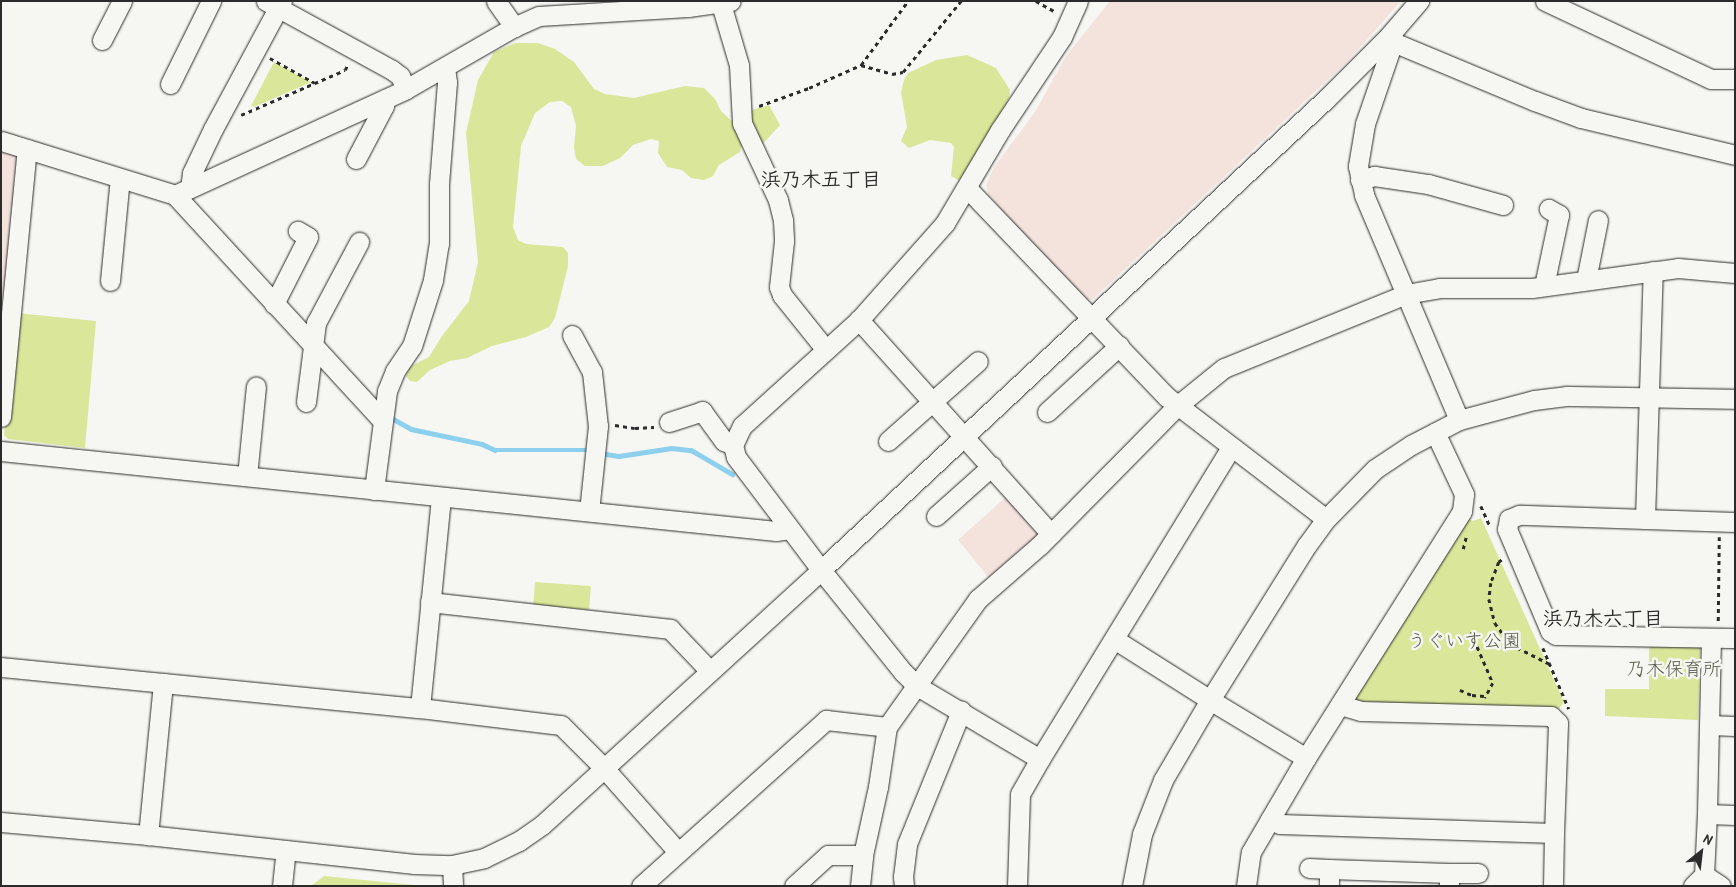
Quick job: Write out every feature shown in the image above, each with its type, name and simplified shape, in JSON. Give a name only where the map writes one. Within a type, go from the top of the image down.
[{"type":"street","points":[[102,40],[122,1]]},
{"type":"street","points":[[170,84],[211,1]]},
{"type":"street","points":[[496,1],[499,9],[514,27]]},
{"type":"street","points":[[1040,759],[917,686],[903,672],[821,570],[736,457],[733,445],[742,426],[859,320],[945,223],[1000,130],[1062,37],[1078,1]]},
{"type":"street","points":[[1,822],[148,835],[414,864],[452,865],[484,858],[519,841],[542,825],[965,436],[1091,316],[1390,39],[1419,1]]},
{"type":"street","points":[[1544,1],[1711,79],[1735,79]]},
{"type":"street","points":[[182,192],[406,89],[514,27],[539,16],[728,2],[739,65],[743,110],[742,123],[778,200],[783,220],[784,241],[779,287],[782,295],[826,350]]},
{"type":"street","points":[[182,192],[219,117],[256,50],[275,3],[392,70],[400,76],[406,89]]},
{"type":"street","points":[[1390,39],[1534,101],[1581,118],[1735,156]]},
{"type":"street","points":[[1390,39],[1359,151],[1358,166],[1360,180],[1364,195],[1459,420]]},
{"type":"street","points":[[374,490],[382,420],[390,380],[412,346],[434,280],[439,244],[439,184],[448,82],[445,68]]},
{"type":"street","points":[[356,159],[384,106],[384,99]]},
{"type":"street","points":[[1,141],[120,178],[182,192],[276,300],[313,339],[382,420]]},
{"type":"street","points":[[1,417],[27,149]]},
{"type":"street","points":[[1360,180],[1374,176],[1428,184],[1503,205]]},
{"type":"street","points":[[110,281],[120,178]]},
{"type":"street","points":[[967,188],[1177,406],[1326,519]]},
{"type":"street","points":[[1544,286],[1559,215],[1549,209]]},
{"type":"street","points":[[1586,280],[1598,220]]},
{"type":"street","points":[[276,300],[309,237]]},
{"type":"street","points":[[306,402],[316,323],[359,242]]},
{"type":"street","points":[[860,886],[863,855],[878,787],[887,727],[978,599],[1052,534],[1177,406],[1224,368],[1406,294],[1439,288],[1544,286],[1653,271],[1695,268],[1735,273]]},
{"type":"street","points":[[1645,519],[1653,271]]},
{"type":"street","points":[[859,320],[1052,534]]},
{"type":"street","points":[[572,335],[592,372],[598,426],[588,511]]},
{"type":"street","points":[[1046,412],[1119,346]]},
{"type":"street","points":[[888,441],[978,361]]},
{"type":"street","points":[[247,476],[256,386]]},
{"type":"street","points":[[1132,886],[1142,834],[1163,780],[1210,700],[1307,545],[1326,519],[1375,469],[1411,445],[1459,420],[1534,400],[1566,396],[1735,399]]},
{"type":"street","points":[[669,422],[702,412],[724,442],[733,445]]},
{"type":"street","points":[[1246,886],[1251,852],[1270,819],[1306,758],[1462,511],[1464,494],[1435,432]]},
{"type":"street","points":[[1017,886],[1020,794],[1231,447]]},
{"type":"street","points":[[1,451],[776,531],[790,529]]},
{"type":"street","points":[[936,516],[992,466]]},
{"type":"street","points":[[420,708],[441,497]]},
{"type":"street","points":[[1720,886],[1699,881],[1707,814],[1709,725],[1721,638],[1556,635],[1550,631],[1507,529],[1509,519],[1519,515],[1727,522]]},
{"type":"street","points":[[430,602],[670,629],[710,672]]},
{"type":"street","points":[[1114,639],[1306,758]]},
{"type":"street","points":[[1,667],[420,708],[561,726],[604,768],[678,852]]},
{"type":"street","points":[[148,835],[163,683]]},
{"type":"street","points":[[1340,705],[1361,711],[1551,716],[1558,723],[1553,886]]},
{"type":"street","points":[[904,886],[903,877],[907,844],[961,711]]},
{"type":"street","points":[[641,886],[826,720],[887,727]]},
{"type":"street","points":[[1709,725],[1735,726]]},
{"type":"street","points":[[1707,814],[1735,815]]},
{"type":"street","points":[[1270,819],[1280,824],[1554,834]]},
{"type":"street","points":[[282,886],[286,850]]},
{"type":"street","points":[[794,886],[828,855],[863,855]]},
{"type":"street","points":[[452,865],[453,886]]},
{"type":"street","points":[[1309,868],[1329,877],[1449,879],[1478,873]]},
{"type":"path","points":[[743,110],[809,88],[861,65],[908,1]]},
{"type":"path","points":[[861,65],[892,74],[903,72],[944,19],[961,1]]},
{"type":"path","points":[[1036,1],[1070,19]]},
{"type":"path","points":[[256,50],[315,83]]},
{"type":"path","points":[[219,117],[227,121],[345,70],[356,50]]},
{"type":"path","points":[[598,426],[648,428],[669,422]]},
{"type":"path","points":[[1477,498],[1492,532]]},
{"type":"path","points":[[1721,638],[1727,522]]},
{"type":"path","points":[[1504,559],[1499,562],[1491,583],[1489,599],[1495,623],[1510,644],[1550,664]]},
{"type":"path","points":[[1460,690],[1472,695],[1485,696],[1492,689],[1493,683],[1471,632]]},
{"type":"path","points":[[1542,646],[1571,716]]},
{"type":"path","points":[[1485,696],[1487,715]]},
{"type":"shaded area","points":[[1110,1],[1401,1],[1349,60],[1092,300],[1083,298],[1004,213],[988,193],[986,185],[994,167],[1035,112],[1066,56]]},
{"type":"shaded area","points":[[1,147],[18,155],[1,376]]},
{"type":"shaded area","points":[[1008,495],[1040,531],[1039,538],[989,578],[958,540]]},
{"type":"green space","points":[[515,43],[538,43],[555,49],[574,62],[594,89],[605,94],[634,98],[685,86],[704,88],[715,99],[721,111],[739,128],[743,141],[740,152],[719,165],[713,176],[704,180],[691,178],[682,170],[667,167],[658,153],[659,141],[651,139],[633,145],[620,158],[603,166],[585,166],[576,159],[574,147],[576,126],[571,107],[562,101],[550,102],[535,113],[521,146],[513,227],[518,240],[526,244],[563,247],[568,253],[568,266],[555,318],[549,327],[526,337],[492,346],[467,358],[450,361],[430,370],[417,382],[410,381],[406,376],[409,367],[429,357],[442,336],[469,301],[478,262],[466,133],[478,80],[494,52]]},
{"type":"green space","points":[[967,55],[996,68],[1010,90],[1009,98],[964,178],[958,180],[951,176],[954,147],[951,143],[930,140],[909,148],[901,141],[907,127],[901,92],[908,73],[936,60]]},
{"type":"green space","points":[[274,62],[311,82],[254,107],[251,106]]},
{"type":"green space","points":[[769,105],[780,125],[759,148],[745,112]]},
{"type":"green space","points":[[17,313],[96,321],[85,448],[8,439],[4,435]]},
{"type":"green space","name":"うぐいす公園","points":[[1465,516],[1473,521],[1481,518],[1564,702],[1559,709],[1358,703],[1353,697]]},
{"type":"green space","points":[[535,582],[591,586],[589,610],[533,606]]},
{"type":"green space","name":"乃木保育所","points":[[1649,643],[1696,644],[1700,648],[1698,720],[1605,716],[1605,689],[1649,689]]},
{"type":"green space","points":[[324,876],[423,886],[311,886]]},
{"type":"waterway","points":[[388,416],[411,429],[482,444],[495,450],[585,450]]},
{"type":"waterway","points":[[606,454],[619,456],[671,448],[691,450],[732,474]]},
{"type":"district","name":"浜乃木五丁目","points":[[821,178]]},
{"type":"district","name":"浜乃木六丁目","points":[[1603,617]]}]
